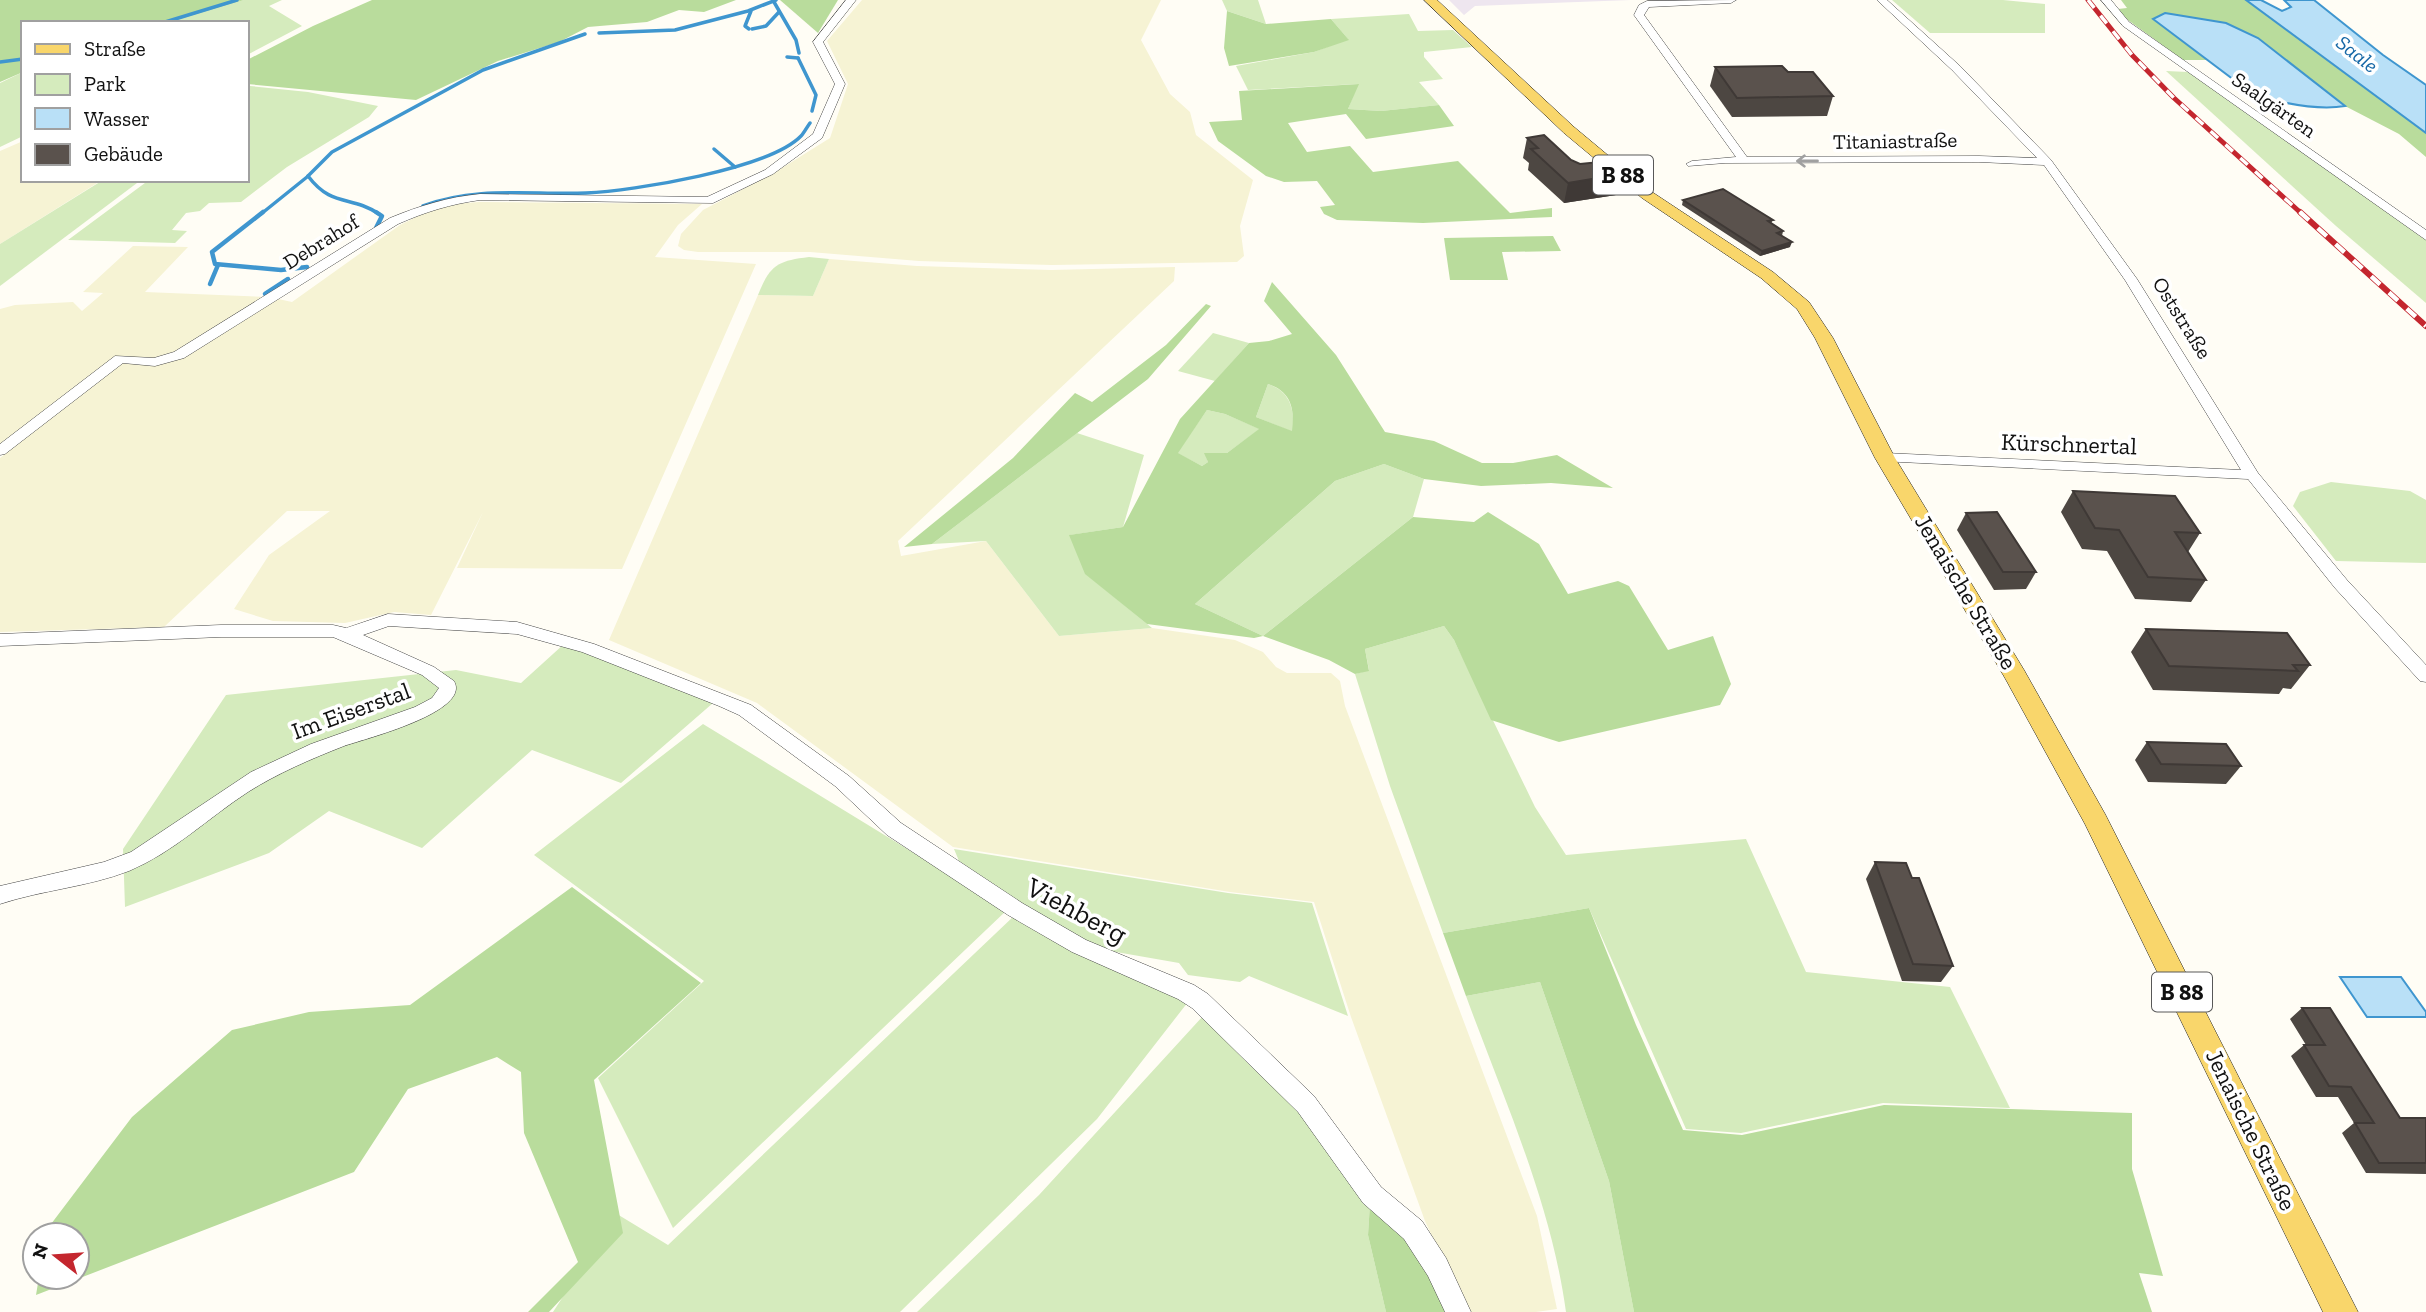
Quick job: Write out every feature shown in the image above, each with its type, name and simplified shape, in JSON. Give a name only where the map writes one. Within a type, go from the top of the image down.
[{"type":"main road","name":"Jenaische Straße","points":[[1430,0],[1569,130],[1650,197],[1767,275],[1803,306],[1824,338],[1885,458],[2016,676],[2096,821],[2341,1312]]},
{"type":"street","name":"Debrahof","points":[[0,451],[120,359],[155,362],[179,355],[394,221],[421,209],[442,202],[480,197],[709,201],[769,172],[818,136],[840,84],[818,41],[851,0]]},
{"type":"street","points":[[1731,0],[1647,4],[1642,7],[1639,15],[1744,160]]},
{"type":"street","name":"Oststraße","points":[[1882,0],[1956,68],[2046,162],[2131,279],[2252,475],[2341,584],[2426,676]]},
{"type":"street","name":"Saalgärten","points":[[2106,0],[2126,24],[2426,236]]},
{"type":"street","name":"Titaniastraße","points":[[1692,163],[1744,160],[1979,159],[2046,162]]},
{"type":"street","name":"Kürschnertal","points":[[1885,458],[2252,475]]},
{"type":"street","name":"Viehberg","points":[[346,634],[374,623],[401,621],[517,628],[588,648],[745,710],[842,781],[894,829],[1015,909],[1079,946],[1186,992],[1199,1001],[1306,1104],[1372,1195],[1413,1230],[1437,1266],[1458,1312]]},
{"type":"street","name":"Im Eiserstal","points":[[0,640],[318,630],[346,634],[428,671],[448,687],[447,694],[439,702],[421,712],[283,762],[255,778],[163,842],[119,866],[47,881],[0,895]]},
{"type":"shaded area","points":[[862,0],[1161,0],[1141,40],[1170,94],[1190,112],[1196,135],[1253,180],[1240,226],[1244,256],[1237,262],[1052,265],[919,261],[810,252],[698,252],[684,250],[678,246],[681,234],[703,210],[774,173],[830,138],[848,84],[827,41]]},
{"type":"shaded area","points":[[1449,0],[1631,0],[1475,6],[1464,15]]},
{"type":"shaded area","points":[[21,142],[21,182],[99,182],[0,244],[0,151]]},
{"type":"shaded area","points":[[453,204],[702,204],[678,225],[655,257],[756,264],[622,569],[457,568],[483,512],[431,615],[394,612],[345,623],[273,621],[234,609],[269,555],[330,511],[287,511],[164,627],[0,632],[0,458],[70,401],[0,447],[0,309],[15,305],[73,302],[82,311],[103,293],[83,292],[133,246],[188,247],[145,292],[269,297],[292,302],[400,225],[428,211]]},
{"type":"shaded area","points":[[829,259],[917,266],[1051,270],[1175,267],[1174,281],[898,541],[901,556],[986,541],[1059,636],[1152,628],[1235,640],[1263,652],[1276,667],[1287,673],[1331,673],[1340,681],[1345,706],[1537,1216],[1557,1309],[1536,1312],[1467,1312],[1425,1221],[1351,1017],[1314,902],[1230,892],[953,847],[757,703],[609,640],[758,295],[813,296]]},
{"type":"green space","points":[[0,0],[244,0],[175,21],[21,21],[21,73],[0,82]]},
{"type":"green space","points":[[244,0],[282,0],[269,6],[302,26],[248,54],[248,21],[175,21]]},
{"type":"green space","points":[[372,0],[736,0],[704,12],[679,10],[647,22],[588,27],[559,42],[498,61],[416,100],[248,84],[248,59]]},
{"type":"green space","points":[[780,0],[838,0],[818,33]]},
{"type":"green space","points":[[1222,0],[1258,0],[1266,24],[1227,11]]},
{"type":"green space","points":[[1892,0],[2003,0],[2045,4],[2045,33],[1930,33]]},
{"type":"green space","points":[[2121,0],[2246,0],[2426,133],[2426,157],[2399,134],[2345,106],[2154,19],[2208,60],[2183,60],[2121,15],[2118,9],[2127,8]]},
{"type":"green space","points":[[1227,11],[1266,24],[1331,19],[1349,40],[1314,52],[1229,66],[1224,48]]},
{"type":"green space","points":[[1409,14],[1418,31],[1453,30],[1472,47],[1424,52],[1424,57],[1443,79],[1419,82],[1439,105],[1381,111],[1348,109],[1358,84],[1248,90],[1236,66],[1314,52],[1348,39],[1331,19]]},
{"type":"green space","points":[[2166,71],[2188,72],[2426,240],[2426,303],[2336,226]]},
{"type":"green space","points":[[21,73],[21,137],[0,147],[0,83]]},
{"type":"green space","points":[[1359,84],[1348,109],[1381,111],[1439,105],[1454,126],[1366,139],[1346,114],[1288,123],[1307,152],[1350,146],[1373,172],[1458,161],[1510,213],[1552,208],[1552,217],[1423,223],[1337,220],[1324,214],[1320,207],[1335,205],[1317,181],[1284,182],[1266,176],[1218,141],[1209,122],[1242,120],[1239,91]]},
{"type":"green space","points":[[248,87],[308,92],[378,106],[369,117],[287,167],[241,202],[209,203],[200,211],[186,213],[172,230],[187,231],[175,243],[68,240],[146,182],[248,182]]},
{"type":"green space","points":[[100,182],[138,182],[0,286],[0,244]]},
{"type":"green space","points":[[1553,236],[1561,251],[1502,252],[1508,280],[1450,280],[1444,238]]},
{"type":"green space","points":[[809,257],[829,259],[813,296],[758,295],[776,266],[789,260]]},
{"type":"green space","points":[[1272,282],[1336,355],[1385,432],[1434,441],[1482,463],[1513,463],[1557,455],[1613,488],[1551,483],[1481,486],[1424,479],[1384,464],[1335,481],[1195,604],[1263,636],[1254,638],[1147,624],[1085,574],[1069,535],[1123,527],[1180,419],[1249,343],[1269,341],[1292,334],[1264,301]],"holes":[[[1268,384],[1282,391],[1290,402],[1292,431],[1256,417]],[[1207,410],[1225,414],[1259,429],[1227,453],[1204,453],[1208,462],[1202,466],[1178,453]]]},
{"type":"green space","points":[[1206,304],[1211,306],[1148,379],[932,544],[904,547],[1013,458],[1075,393],[1092,402],[1166,345]]},
{"type":"green space","points":[[1213,333],[1249,343],[1215,381],[1178,371]]},
{"type":"green space","points":[[1268,384],[1276,387],[1290,402],[1293,432],[1256,417]]},
{"type":"green space","points":[[1207,410],[1225,414],[1260,429],[1227,453],[1205,453],[1208,462],[1202,466],[1177,453]]},
{"type":"green space","points":[[1077,433],[1144,455],[1123,527],[1070,535],[1086,574],[1152,628],[1059,636],[986,541],[932,544]]},
{"type":"green space","points":[[1384,464],[1424,479],[1413,517],[1263,636],[1195,604],[1335,481]]},
{"type":"green space","points":[[2331,482],[2410,491],[2426,500],[2426,563],[2336,561],[2293,506],[2300,492]]},
{"type":"green space","points":[[1488,512],[1539,544],[1568,594],[1618,581],[1629,586],[1668,650],[1713,636],[1731,684],[1720,705],[1559,742],[1491,720],[1454,640],[1444,626],[1365,649],[1369,671],[1355,674],[1329,660],[1263,636],[1413,517],[1474,522]]},
{"type":"green space","points":[[1444,626],[1454,640],[1535,807],[1566,855],[1746,839],[1806,972],[1950,987],[2010,1108],[1883,1103],[1741,1133],[1686,1129],[1589,908],[1443,933],[1390,786],[1355,674],[1369,670],[1365,649]]},
{"type":"green space","points":[[564,644],[713,703],[621,783],[532,750],[422,848],[329,811],[269,853],[125,907],[123,849],[226,695],[456,670],[521,683]]},
{"type":"green space","points":[[703,724],[1007,910],[673,1228],[598,1078],[704,981],[534,855]]},
{"type":"green space","points":[[954,849],[1228,893],[1312,903],[1348,1016],[1249,976],[1240,982],[1188,975],[1179,963],[1099,949],[1034,912],[959,861]]},
{"type":"green space","points":[[572,887],[701,983],[594,1080],[623,1233],[549,1312],[528,1312],[578,1262],[524,1133],[521,1072],[497,1057],[408,1089],[354,1172],[91,1274],[91,1221],[53,1221],[132,1117],[232,1030],[309,1012],[410,1005]]},
{"type":"green space","points":[[1589,908],[1636,1025],[1683,1130],[1742,1135],[1884,1105],[2132,1113],[2132,1169],[2163,1276],[2139,1273],[2152,1312],[1634,1312],[1609,1181],[1540,982],[1466,996],[1443,933]]},
{"type":"green space","points":[[1015,915],[1188,1002],[1097,1119],[900,1312],[553,1312],[617,1214],[668,1245]]},
{"type":"green space","points":[[1540,982],[1609,1181],[1634,1312],[1566,1312],[1559,1271],[1538,1191],[1466,996]]},
{"type":"green space","points":[[1203,1016],[1304,1112],[1370,1203],[1368,1235],[1386,1312],[917,1312],[1039,1195]]},
{"type":"green space","points":[[1370,1203],[1425,1254],[1448,1312],[1386,1312],[1368,1235]]},
{"type":"water","name":"Saale","points":[[2246,0],[2261,0],[2282,11],[2291,7],[2284,0],[2314,0],[2426,85],[2426,133]]},
{"type":"water","points":[[2165,13],[2226,23],[2258,38],[2345,106],[2311,107],[2254,95],[2153,19]]},
{"type":"water","points":[[2340,977],[2401,977],[2426,1012],[2426,1017],[2367,1017]]},
{"type":"building","points":[[1782,66],[1788,72],[1813,72],[1833,96],[1737,98],[1715,67]]},
{"type":"building","points":[[1544,135],[1571,160],[1580,164],[1620,160],[1634,172],[1568,183],[1531,149],[1538,148],[1527,138]]},
{"type":"building","points":[[1723,189],[1773,220],[1768,221],[1783,231],[1777,233],[1792,242],[1762,251],[1683,200]]},
{"type":"building","points":[[2073,491],[2175,496],[2200,533],[2175,532],[2206,580],[2148,577],[2119,530],[2095,528]]},
{"type":"building","points":[[1997,512],[2036,572],[2003,572],[1966,513]]},
{"type":"building","points":[[2146,629],[2287,633],[2310,665],[2293,665],[2298,671],[2169,666]]},
{"type":"building","points":[[2147,742],[2226,744],[2241,766],[2161,764]]},
{"type":"building","points":[[1875,862],[1906,863],[1912,878],[1919,878],[1953,966],[1913,964]]},
{"type":"building","points":[[2302,1008],[2330,1008],[2400,1118],[2426,1118],[2426,1163],[2379,1163],[2355,1123],[2374,1123],[2351,1087],[2329,1086],[2304,1045],[2325,1045]]},
{"type":"waterway","points":[[169,21],[237,0]]},
{"type":"waterway","points":[[599,33],[675,30],[748,11],[776,0]]},
{"type":"waterway","points":[[774,2],[796,40],[799,53]]},
{"type":"waterway","points":[[749,29],[745,26],[751,11]]},
{"type":"waterway","points":[[752,29],[766,26],[779,12]]},
{"type":"waterway","points":[[308,176],[332,152],[483,70],[585,34]]},
{"type":"waterway","points":[[787,57],[798,58],[816,95],[812,111]]},
{"type":"waterway","points":[[0,62],[21,59]]},
{"type":"waterway","points":[[735,167],[785,148],[801,136],[810,123]]},
{"type":"waterway","points":[[714,149],[735,167]]},
{"type":"waterway","points":[[423,206],[484,194],[586,193],[635,188],[735,167]]},
{"type":"waterway","points":[[261,214],[308,176]]},
{"type":"waterway","points":[[308,176],[325,193],[379,214]]},
{"type":"waterway","points":[[263,212],[212,252],[215,264],[281,270],[307,267]]},
{"type":"waterway","points":[[376,228],[382,216],[379,214]]},
{"type":"waterway","points":[[210,284],[218,265]]},
{"type":"waterway","points":[[265,294],[288,279]]},
{"type":"railway","points":[[2088,0],[2132,55],[2174,98],[2302,214]]},
{"type":"railway","points":[[2300,212],[2426,326]]}]
